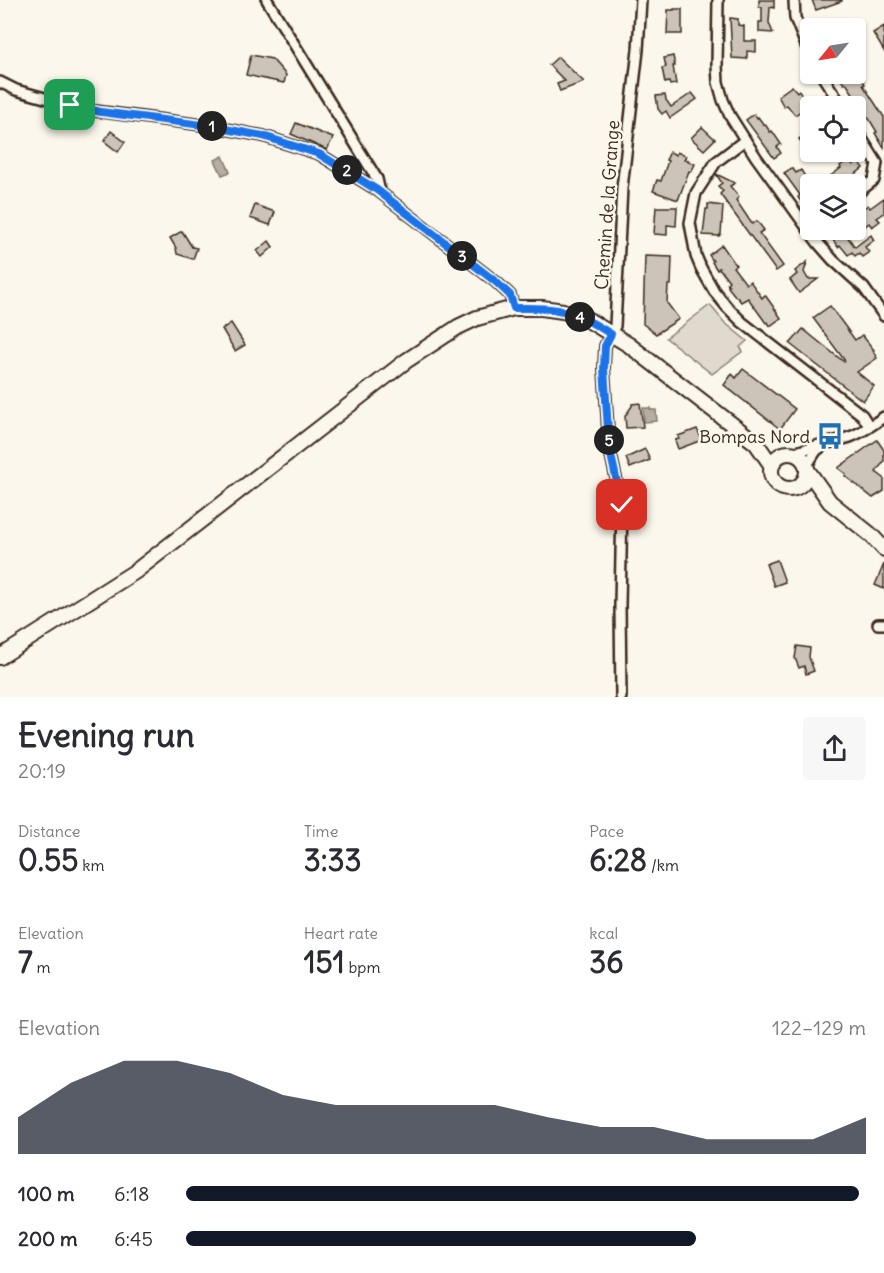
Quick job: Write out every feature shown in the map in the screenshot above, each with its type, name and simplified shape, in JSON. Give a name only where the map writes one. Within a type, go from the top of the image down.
[{"type":"main road","points":[[0,657],[136,571],[406,361],[458,327],[477,318],[514,308],[542,308],[563,311],[585,318],[629,345],[756,443],[772,466]]},
{"type":"main road","points":[[756,443],[800,456],[830,502]]},
{"type":"main road","points":[[790,453],[776,458],[772,466],[771,472],[776,483],[786,489],[798,487],[806,477],[807,468]]},
{"type":"main road","points":[[798,487],[830,502],[877,538],[884,549]]},
{"type":"street","points":[[267,0],[377,179],[377,190]]},
{"type":"street","name":"Chemin de la Grange","points":[[621,697],[622,505],[609,446],[604,368],[605,346],[615,326],[622,188],[638,50],[641,0]]},
{"type":"street","points":[[718,0],[717,66],[723,100],[745,140],[800,216]]},
{"type":"street","points":[[794,0],[795,18],[800,30]]},
{"type":"street","points":[[0,82],[16,90],[88,110],[210,126],[263,136],[319,154],[377,190],[496,282],[510,295],[514,308]]},
{"type":"street","points":[[745,140],[716,162],[696,193],[690,223],[696,256],[701,268],[714,291],[742,322],[862,415],[869,426]]},
{"type":"street","points":[[866,146],[877,163],[874,180],[866,186]]},
{"type":"street","points":[[816,240],[833,260],[864,288],[884,316]]},
{"type":"street","points":[[790,453],[853,436],[884,417]]},
{"type":"street","points":[[807,468],[816,451],[826,444]]},
{"type":"shaded area","points":[[223,156],[230,172],[222,175],[215,160]]},
{"type":"shaded area","points":[[710,305],[724,322],[747,341],[740,347],[743,351],[712,374],[666,338]]},
{"type":"shaded area","points":[[643,408],[656,410],[657,421],[644,422]]},
{"type":"building","points":[[759,0],[774,0],[774,8],[770,7],[769,23],[773,33],[759,32],[762,7],[759,7]]},
{"type":"building","points":[[812,0],[842,0],[842,1],[816,10]]},
{"type":"building","points":[[682,9],[682,34],[667,34],[668,10]]},
{"type":"building","points":[[730,18],[738,19],[738,25],[744,26],[744,41],[756,41],[756,52],[747,51],[747,59],[732,58]]},
{"type":"building","points":[[884,26],[884,51],[873,33]]},
{"type":"building","points":[[251,55],[272,59],[286,75],[284,83],[246,75]]},
{"type":"building","points":[[673,56],[676,84],[670,85],[669,82],[665,83],[662,68],[666,67],[664,58]]},
{"type":"building","points":[[558,57],[584,82],[560,91],[557,84],[565,81],[549,65]]},
{"type":"building","points":[[847,84],[865,84],[863,85],[884,117],[884,148],[868,117],[866,118],[866,96],[854,96]]},
{"type":"building","points":[[792,86],[797,92],[799,90],[802,96],[800,96],[800,112],[795,115],[787,105],[784,107],[778,96]]},
{"type":"building","points":[[692,93],[697,99],[670,118],[666,111],[662,114],[658,109],[656,96],[665,95],[671,107]]},
{"type":"building","points":[[754,114],[770,132],[772,131],[781,144],[777,147],[781,153],[774,158],[746,120]]},
{"type":"building","points":[[296,123],[333,138],[327,150],[291,134]]},
{"type":"building","points":[[702,127],[715,139],[704,150],[691,138]]},
{"type":"building","points":[[111,131],[125,142],[118,152],[104,141]]},
{"type":"building","points":[[670,152],[686,156],[684,159],[695,164],[691,172],[689,171],[678,200],[653,191],[657,180],[661,181]]},
{"type":"building","points":[[845,162],[851,162],[853,165],[859,162],[863,168],[855,174],[833,174],[841,168],[840,166]]},
{"type":"building","points":[[792,168],[796,173],[801,170],[803,174],[800,174],[800,195],[784,173]]},
{"type":"building","points":[[716,174],[735,183],[730,186],[739,197],[736,200],[752,224],[757,221],[764,230],[759,233],[783,266],[776,271],[720,194],[723,191],[718,186],[722,183]]},
{"type":"building","points":[[884,198],[884,213],[877,218],[880,221],[872,227],[869,223],[866,225],[866,206],[868,205],[870,208]]},
{"type":"building","points":[[708,204],[723,206],[719,236],[703,235]]},
{"type":"building","points":[[255,205],[275,212],[270,225],[250,218]]},
{"type":"building","points":[[656,207],[677,207],[676,226],[667,225],[667,235],[654,234]]},
{"type":"building","points":[[182,231],[192,247],[197,248],[193,259],[177,254],[170,238]]},
{"type":"building","points":[[871,235],[874,240],[865,247],[869,252],[862,257],[859,253],[855,256],[852,252],[848,255],[840,245],[838,247],[833,240],[850,240],[855,247]]},
{"type":"building","points":[[269,241],[273,247],[262,257],[257,251]]},
{"type":"building","points":[[722,245],[736,265],[733,267],[746,284],[750,281],[762,298],[765,295],[781,318],[770,326],[748,298],[741,302],[736,297],[728,287],[729,281],[712,262],[709,255]]},
{"type":"building","points":[[645,256],[672,257],[671,285],[668,285],[667,303],[679,319],[656,334],[643,324]]},
{"type":"building","points":[[807,262],[804,272],[808,279],[818,279],[799,293],[790,280],[797,274],[795,271]]},
{"type":"building","points":[[830,306],[855,340],[862,335],[874,350],[877,358],[857,372],[874,386],[863,401],[790,344],[803,329],[844,362],[813,318]]},
{"type":"building","points":[[231,323],[245,345],[235,351],[222,329]]},
{"type":"building","points":[[743,369],[795,409],[780,429],[724,385],[732,374],[736,378]]},
{"type":"building","points":[[640,403],[643,427],[626,428],[625,416],[632,404]]},
{"type":"building","points":[[697,429],[702,440],[678,449],[675,440],[679,439],[678,436]]},
{"type":"building","points":[[877,440],[884,450],[884,461],[876,472],[884,478],[884,491],[873,498],[838,468]]},
{"type":"building","points":[[645,449],[650,460],[630,468],[626,458]]},
{"type":"building","points":[[777,560],[785,582],[774,586],[766,564]]},
{"type":"building","points":[[884,564],[884,589],[875,585]]},
{"type":"building","points":[[797,646],[810,648],[809,657],[814,671],[806,674],[804,666],[799,668],[795,658]]},
{"type":"place","name":"Bompas Nord","points":[[830,436]]},
{"type":"route","points":[[70,105],[88,110],[210,126],[263,136],[319,154],[377,190],[496,282],[510,295],[514,308],[563,311],[585,318],[611,334],[605,346],[604,368],[609,446],[622,505]]}]
